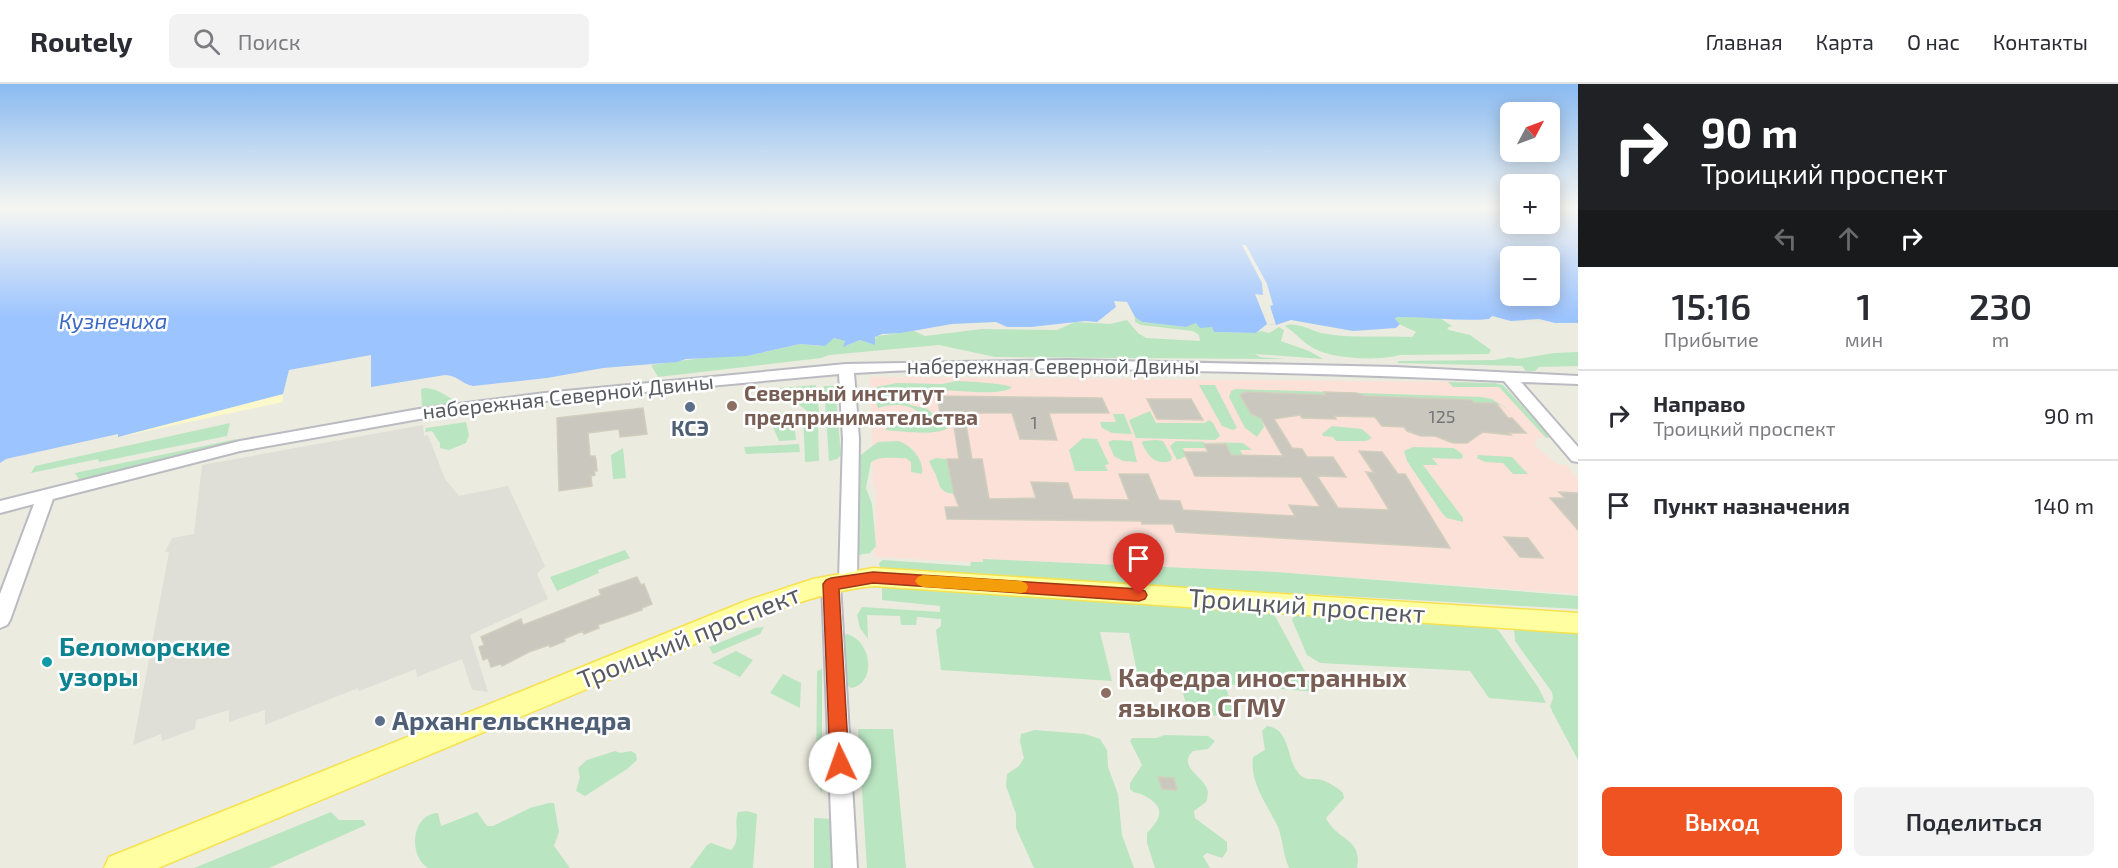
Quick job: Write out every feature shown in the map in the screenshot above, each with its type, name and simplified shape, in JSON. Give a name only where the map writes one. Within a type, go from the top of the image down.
[{"type":"main road","name":"Троицкий проспект","points":[[120,868],[755,608],[839,582],[873,577],[1578,623]]},
{"type":"street","name":"набережная Северной Двины","points":[[0,507],[240,446],[419,414],[545,397],[846,368],[1067,364],[1395,371],[1578,380]]},
{"type":"street","points":[[844,868],[839,582],[850,439],[846,368]]},
{"type":"street","points":[[1509,376],[1578,457]]},
{"type":"street","points":[[0,620],[46,496]]},
{"type":"shaded area","points":[[870,377],[1480,382],[1505,388],[1549,435],[1549,438],[1539,438],[1534,445],[1557,464],[1566,465],[1578,479],[1578,594],[1276,572],[984,559],[983,562],[971,562],[875,557],[876,493],[873,484]]},
{"type":"shaded area","points":[[423,425],[424,436],[428,435],[445,479],[459,496],[508,486],[545,566],[537,574],[548,599],[470,635],[488,692],[472,690],[462,659],[417,677],[416,669],[359,691],[358,688],[265,725],[265,710],[229,722],[229,710],[196,720],[195,729],[162,741],[161,734],[133,745],[169,552],[165,552],[172,538],[194,534],[202,465]]},
{"type":"green space","points":[[1414,316],[1440,318],[1452,326],[1447,328],[1449,330],[1470,335],[1491,350],[1489,354],[1344,357],[1315,349],[1285,326],[1298,325],[1321,333],[1344,336],[1412,337],[1416,332],[1401,325],[1395,319]]},
{"type":"green space","points":[[1135,317],[1142,322],[1186,327],[1196,323],[1212,327],[1214,332],[1256,333],[1261,331],[1269,333],[1279,327],[1284,330],[1281,341],[1309,351],[1323,359],[1255,354],[1260,357],[1285,359],[995,357],[939,345],[829,355],[821,358],[658,377],[651,365],[715,356],[747,356],[800,344],[822,346],[834,338],[846,341],[846,346],[860,340],[872,344],[877,336],[914,331],[925,336],[982,329],[1057,330],[1075,322],[1110,324],[1127,320],[1138,333],[1146,338],[1200,341],[1199,335],[1193,331],[1141,325],[1135,322]]},
{"type":"green space","points":[[1578,352],[1578,366],[1539,367],[1535,371],[1526,371],[1522,366],[1397,363],[1399,361],[1494,360],[1510,357],[1518,359]]},
{"type":"green space","points":[[957,381],[1012,387],[995,392],[913,390],[906,394],[910,405],[928,409],[936,417],[945,418],[949,427],[928,433],[885,430],[889,426],[918,424],[917,411],[898,405],[878,408],[871,388],[897,383],[942,384]]},
{"type":"green space","points":[[1448,382],[1503,385],[1549,435],[1547,435],[1549,438],[1546,438],[1499,387],[1453,387]]},
{"type":"green space","points":[[816,385],[820,419],[778,388]]},
{"type":"green space","points":[[1199,385],[1215,385],[1237,428],[1233,430],[1222,426]]},
{"type":"green space","points":[[824,386],[835,386],[841,455],[829,461]]},
{"type":"green space","points":[[421,389],[442,393],[452,399],[451,403],[422,407]]},
{"type":"green space","points":[[1236,389],[1482,397],[1492,399],[1506,408],[1496,403],[1474,403],[1471,400],[1246,392],[1240,396],[1251,414],[1261,418],[1264,427],[1257,437],[1245,428],[1229,397],[1231,391]]},
{"type":"green space","points":[[1150,411],[1156,423],[1205,423],[1209,420],[1220,436],[1215,440],[1136,438],[1129,420]]},
{"type":"green space","points":[[793,412],[796,440],[779,441],[773,427],[780,418],[779,413]]},
{"type":"green space","points":[[803,414],[818,425],[819,461],[805,462]]},
{"type":"green space","points":[[1113,414],[1124,414],[1132,434],[1112,433],[1102,428],[1100,422],[1116,422]]},
{"type":"green space","points":[[466,422],[469,435],[466,443],[449,450],[440,448],[440,443],[432,431],[425,432],[426,428]]},
{"type":"green space","points":[[230,423],[227,436],[99,462],[98,459],[31,473],[35,466]]},
{"type":"green space","points":[[1332,426],[1362,429],[1372,438],[1366,441],[1336,441],[1333,437],[1323,436],[1322,434]]},
{"type":"green space","points":[[1083,438],[1097,439],[1109,464],[1105,465],[1108,471],[1075,471],[1069,450]]},
{"type":"green space","points":[[237,439],[234,446],[80,481],[75,473]]},
{"type":"green space","points":[[898,441],[908,446],[919,458],[922,474],[911,472],[911,462],[906,458],[884,458],[871,462],[866,488],[872,504],[876,546],[870,553],[859,555],[858,457],[878,442]]},
{"type":"green space","points":[[1132,441],[1137,462],[1123,461],[1114,456],[1108,442]]},
{"type":"green space","points":[[1143,441],[1163,441],[1172,457],[1171,461],[1157,461],[1147,453],[1142,444]]},
{"type":"green space","points":[[1176,441],[1243,443],[1252,450],[1240,450],[1243,455],[1231,455],[1224,443],[1204,442],[1206,448],[1183,448],[1187,456],[1177,460],[1170,446]]},
{"type":"green space","points":[[799,444],[800,452],[746,454],[744,447]]},
{"type":"green space","points":[[1413,447],[1454,448],[1462,454],[1463,458],[1460,459],[1432,458],[1438,465],[1423,465],[1463,518],[1463,522],[1447,518],[1442,513],[1407,461],[1404,451]]},
{"type":"green space","points":[[623,448],[626,478],[613,479],[611,455]]},
{"type":"green space","points":[[1478,455],[1512,457],[1528,474],[1513,474],[1503,463],[1485,462],[1477,458]]},
{"type":"green space","points":[[936,458],[947,459],[954,494],[945,492],[939,485],[929,461]]},
{"type":"green space","points":[[625,550],[630,558],[598,570],[599,573],[557,591],[550,577]]},
{"type":"green space","points":[[983,559],[1276,572],[1578,596],[1578,609],[886,571],[880,568],[879,563],[883,560],[970,566],[971,562],[983,562]]},
{"type":"green space","points":[[882,588],[1271,612],[1316,692],[1225,684],[1235,716],[1189,715],[1181,686],[1139,682],[1129,633],[1100,632],[1112,681],[941,670],[936,630],[941,626],[941,619],[917,617],[916,625],[901,625],[900,616],[867,615],[868,639],[860,628],[857,615],[862,607],[940,612],[940,606],[882,600]]},
{"type":"green space","points":[[1295,614],[1491,626],[1499,631],[1538,687],[1546,703],[1489,698],[1470,671],[1320,663],[1307,655],[1292,620]]},
{"type":"green space","points":[[764,627],[760,634],[713,654],[709,647],[755,628]]},
{"type":"green space","points":[[1514,628],[1578,632],[1578,760],[1550,706],[1553,698],[1552,692],[1515,641]]},
{"type":"green space","points":[[847,634],[862,645],[868,662],[865,678],[859,685],[851,688],[841,680],[842,637]]},
{"type":"green space","points":[[736,651],[753,660],[740,677],[712,663]]},
{"type":"green space","points":[[822,669],[822,793],[816,784],[817,671]]},
{"type":"green space","points":[[783,674],[801,683],[800,708],[770,693]]},
{"type":"green space","points":[[1267,726],[1280,732],[1293,765],[1300,775],[1325,781],[1343,793],[1344,798],[1326,818],[1336,831],[1353,845],[1358,858],[1357,868],[1289,868],[1278,827],[1260,793],[1254,776],[1253,757],[1265,750],[1262,731]]},
{"type":"green space","points":[[858,729],[893,729],[906,868],[867,868]]},
{"type":"green space","points":[[1035,730],[1085,734],[1100,739],[1107,750],[1108,767],[1118,794],[1122,835],[1134,868],[1034,868],[1016,828],[1016,814],[1006,786],[1007,774],[1019,766],[1024,758],[1020,742],[1021,734]]},
{"type":"green space","points":[[1165,735],[1208,736],[1215,741],[1208,749],[1193,751],[1188,762],[1208,792],[1206,802],[1194,811],[1195,818],[1227,842],[1227,851],[1222,858],[1207,853],[1203,856],[1210,868],[1155,868],[1147,843],[1147,833],[1158,818],[1159,808],[1151,799],[1130,789],[1130,783],[1142,765],[1130,741],[1132,738],[1156,738]]},
{"type":"green space","points":[[615,751],[620,753],[631,751],[636,754],[637,760],[585,796],[576,791],[580,777],[578,768],[587,760]]},
{"type":"green space","points":[[554,803],[559,832],[554,846],[570,868],[428,868],[417,854],[415,836],[422,820],[429,815],[438,813],[441,826],[477,812],[487,826],[493,826],[530,808]]},
{"type":"green space","points":[[747,811],[757,814],[753,868],[690,868],[711,843],[731,850],[737,837],[738,812]]},
{"type":"green space","points":[[331,812],[339,820],[363,820],[366,825],[269,868],[194,868]]},
{"type":"green space","points":[[814,818],[834,819],[835,868],[814,868]]},
{"type":"sand","points":[[283,394],[283,402],[118,437]]},
{"type":"water","name":"Кузнечиха","points":[[0,245],[1578,245],[1578,323],[1555,323],[1539,319],[1511,321],[1492,316],[1489,319],[1477,320],[1397,317],[1395,319],[1400,324],[1396,328],[1353,331],[1291,320],[1276,325],[1267,324],[1256,333],[1214,332],[1212,327],[1200,328],[1196,323],[1186,327],[1142,322],[1135,317],[1127,302],[1114,301],[1116,307],[1097,322],[1085,321],[1031,327],[1007,327],[996,322],[952,324],[882,334],[875,337],[875,345],[860,340],[843,347],[845,341],[834,338],[825,346],[800,344],[747,356],[686,359],[677,362],[603,368],[547,378],[473,386],[453,376],[445,375],[371,387],[371,355],[289,370],[283,394],[118,437],[118,434],[6,459],[0,463]]},
{"type":"pier","points":[[1242,245],[1246,245],[1267,284],[1276,325],[1267,324],[1255,294],[1263,295],[1262,283]]},
{"type":"building","points":[[1246,392],[1326,395],[1324,392],[1356,393],[1365,396],[1496,403],[1508,418],[1512,418],[1526,433],[1509,433],[1511,435],[1483,432],[1467,443],[1453,443],[1435,436],[1421,436],[1407,431],[1404,427],[1382,426],[1375,417],[1334,416],[1336,419],[1302,418],[1300,415],[1274,419],[1292,448],[1302,449],[1307,457],[1333,457],[1346,477],[1317,476],[1338,508],[1389,510],[1366,472],[1374,473],[1359,451],[1382,452],[1398,474],[1405,474],[1450,548],[1176,532],[1173,524],[1142,524],[1141,521],[947,519],[945,507],[959,507],[947,459],[959,459],[952,413],[940,413],[937,396],[1102,398],[1109,413],[1049,413],[1057,440],[1020,439],[1012,413],[964,413],[972,459],[982,459],[989,499],[1036,498],[1031,482],[1068,483],[1073,499],[1129,500],[1119,474],[1148,474],[1159,500],[1180,501],[1183,510],[1295,516],[1289,505],[1320,507],[1301,477],[1195,476],[1184,452],[1208,452],[1204,444],[1226,444],[1231,455],[1283,456],[1261,418],[1251,414],[1240,395]]},
{"type":"building","points":[[1147,399],[1191,399],[1203,420],[1157,419]]},
{"type":"building","points":[[643,408],[647,434],[620,437],[619,429],[588,433],[590,456],[595,456],[597,471],[594,471],[595,475],[591,476],[592,486],[559,491],[557,418]]},
{"type":"building","points":[[1559,492],[1578,493],[1578,530],[1550,498],[1565,498]]},
{"type":"building","points":[[1504,537],[1528,538],[1543,558],[1520,557]]},
{"type":"building","points":[[637,577],[641,585],[644,584],[652,604],[642,610],[598,625],[599,628],[584,634],[583,631],[550,647],[549,645],[529,652],[502,666],[501,664],[491,667],[488,658],[483,660],[479,647],[484,645],[481,637],[521,619],[523,625],[601,595],[599,590]]},
{"type":"building","points":[[1158,777],[1174,778],[1177,790],[1162,789]]},
{"type":"slow traffic","points":[[923,581],[1021,587]]},
{"type":"place","name":"Северный институт предпринимательства","points":[[732,406]]},
{"type":"place","name":"КСЭ","points":[[690,407]]},
{"type":"place","name":"Беломорские узоры","points":[[47,662]]},
{"type":"place","name":"Кафедра иностранных языков СГМУ","points":[[1106,693]]},
{"type":"place","name":"Архангельскнедра","points":[[380,721]]},
{"type":"route","points":[[840,763],[831,584],[873,577],[1139,595]]}]
